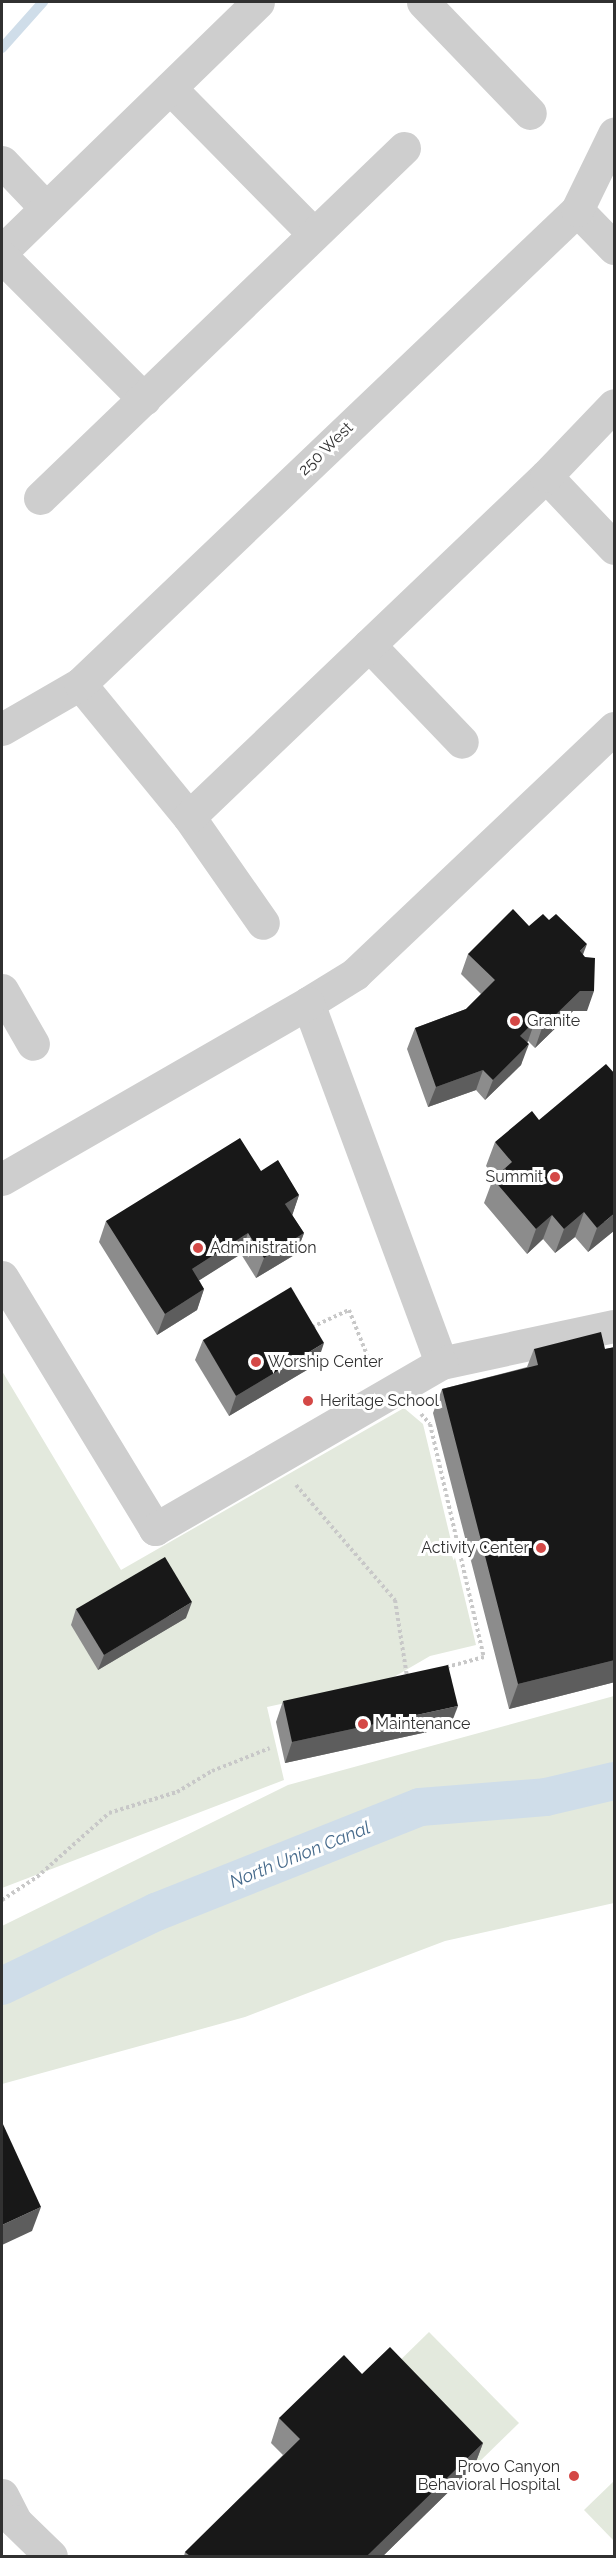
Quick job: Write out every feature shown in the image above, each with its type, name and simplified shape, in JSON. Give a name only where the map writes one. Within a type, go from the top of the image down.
[{"type":"street","points":[[2,251],[258,2]]},
{"type":"street","points":[[423,2],[530,113]]},
{"type":"street","points":[[170,88],[314,234]]},
{"type":"street","name":"250 West","points":[[2,729],[80,684],[577,210],[615,134]]},
{"type":"street","points":[[40,498],[404,148]]},
{"type":"street","points":[[2,162],[45,207]]},
{"type":"street","points":[[577,210],[615,248]]},
{"type":"street","points":[[2,257],[144,399]]},
{"type":"street","points":[[189,817],[546,476],[615,405]]},
{"type":"street","points":[[546,476],[615,548]]},
{"type":"street","points":[[369,645],[462,742]]},
{"type":"street","points":[[80,684],[189,817],[264,923]]},
{"type":"street","points":[[2,1179],[356,974],[615,728]]},
{"type":"street","points":[[2,990],[33,1044]]},
{"type":"street","points":[[308,1003],[441,1363]]},
{"type":"street","points":[[2,1277],[155,1529],[441,1363],[615,1326]]},
{"type":"street","points":[[2,2494],[15,2521],[51,2556]]},
{"type":"path","points":[[305,1331],[349,1310],[371,1366],[396,1388],[430,1424],[484,1658],[440,1669]]},
{"type":"path","points":[[278,1457],[287,1474],[395,1600],[407,1677],[418,1674]]},
{"type":"path","points":[[2,1900],[36,1878],[109,1813],[177,1792],[212,1771],[270,1748]]},
{"type":"shaded area","points":[[2,1371],[121,1570],[404,1408],[423,1424],[476,1645],[430,1656],[387,1681],[267,1707],[284,1780],[2,1888]]},
{"type":"shaded area","points":[[614,1696],[614,1903],[445,1941],[245,2017],[2,2084],[2,1926],[288,1785]]},
{"type":"shaded area","points":[[429,2332],[519,2423],[474,2467],[384,2376]]},
{"type":"shaded area","points":[[614,2481],[614,2541],[584,2510]]},
{"type":"building","name":"Granite","points":[[513,909],[529,926],[543,914],[549,920],[556,914],[587,944],[580,951],[585,957],[595,958],[594,991],[580,991],[542,1028],[535,1021],[520,1036],[529,1044],[493,1080],[483,1070],[436,1087],[415,1028],[466,1009],[495,980],[468,954]]},
{"type":"building","name":"Summit","points":[[606,1064],[615,1074],[615,1213],[597,1228],[584,1212],[564,1229],[552,1215],[536,1229],[493,1179],[512,1162],[495,1142],[532,1111],[539,1120]]},
{"type":"building","name":"Administration","points":[[240,1138],[261,1171],[278,1160],[299,1195],[285,1204],[304,1233],[264,1258],[248,1233],[192,1269],[204,1289],[165,1314],[106,1221]]},
{"type":"building","name":"Worship Center","points":[[291,1287],[324,1343],[236,1396],[203,1340]]},
{"type":"building","name":"Activity Center","points":[[601,1332],[605,1349],[615,1347],[615,1660],[518,1684],[442,1389],[538,1365],[534,1349]]},
{"type":"building","points":[[165,1557],[192,1602],[104,1655],[76,1609]]},
{"type":"building","points":[[448,1665],[458,1706],[292,1742],[283,1701]]},
{"type":"building","points":[[2,2122],[41,2207],[2,2225]]},
{"type":"building","points":[[390,2347],[483,2443],[367,2556],[190,2556],[185,2552],[300,2439],[279,2418],[344,2355],[362,2374]]},
{"type":"waterway","points":[[2,48],[43,2]]},
{"type":"waterway","name":"North Union Canal","points":[[2,1986],[156,1912],[420,1807],[546,1797],[614,1781]]},
{"type":"place","name":"Granite","points":[[515,1021]]},
{"type":"place","name":"Summit","points":[[555,1177]]},
{"type":"place","name":"Administration","points":[[198,1248]]},
{"type":"place","name":"Worship Center","points":[[256,1362]]},
{"type":"place","name":"Heritage School","points":[[308,1401]]},
{"type":"place","name":"Activity Center","points":[[541,1548]]},
{"type":"place","name":"Maintenance","points":[[363,1724]]},
{"type":"place","name":"Provo Canyon Behavioral Hospital","points":[[574,2476]]}]
